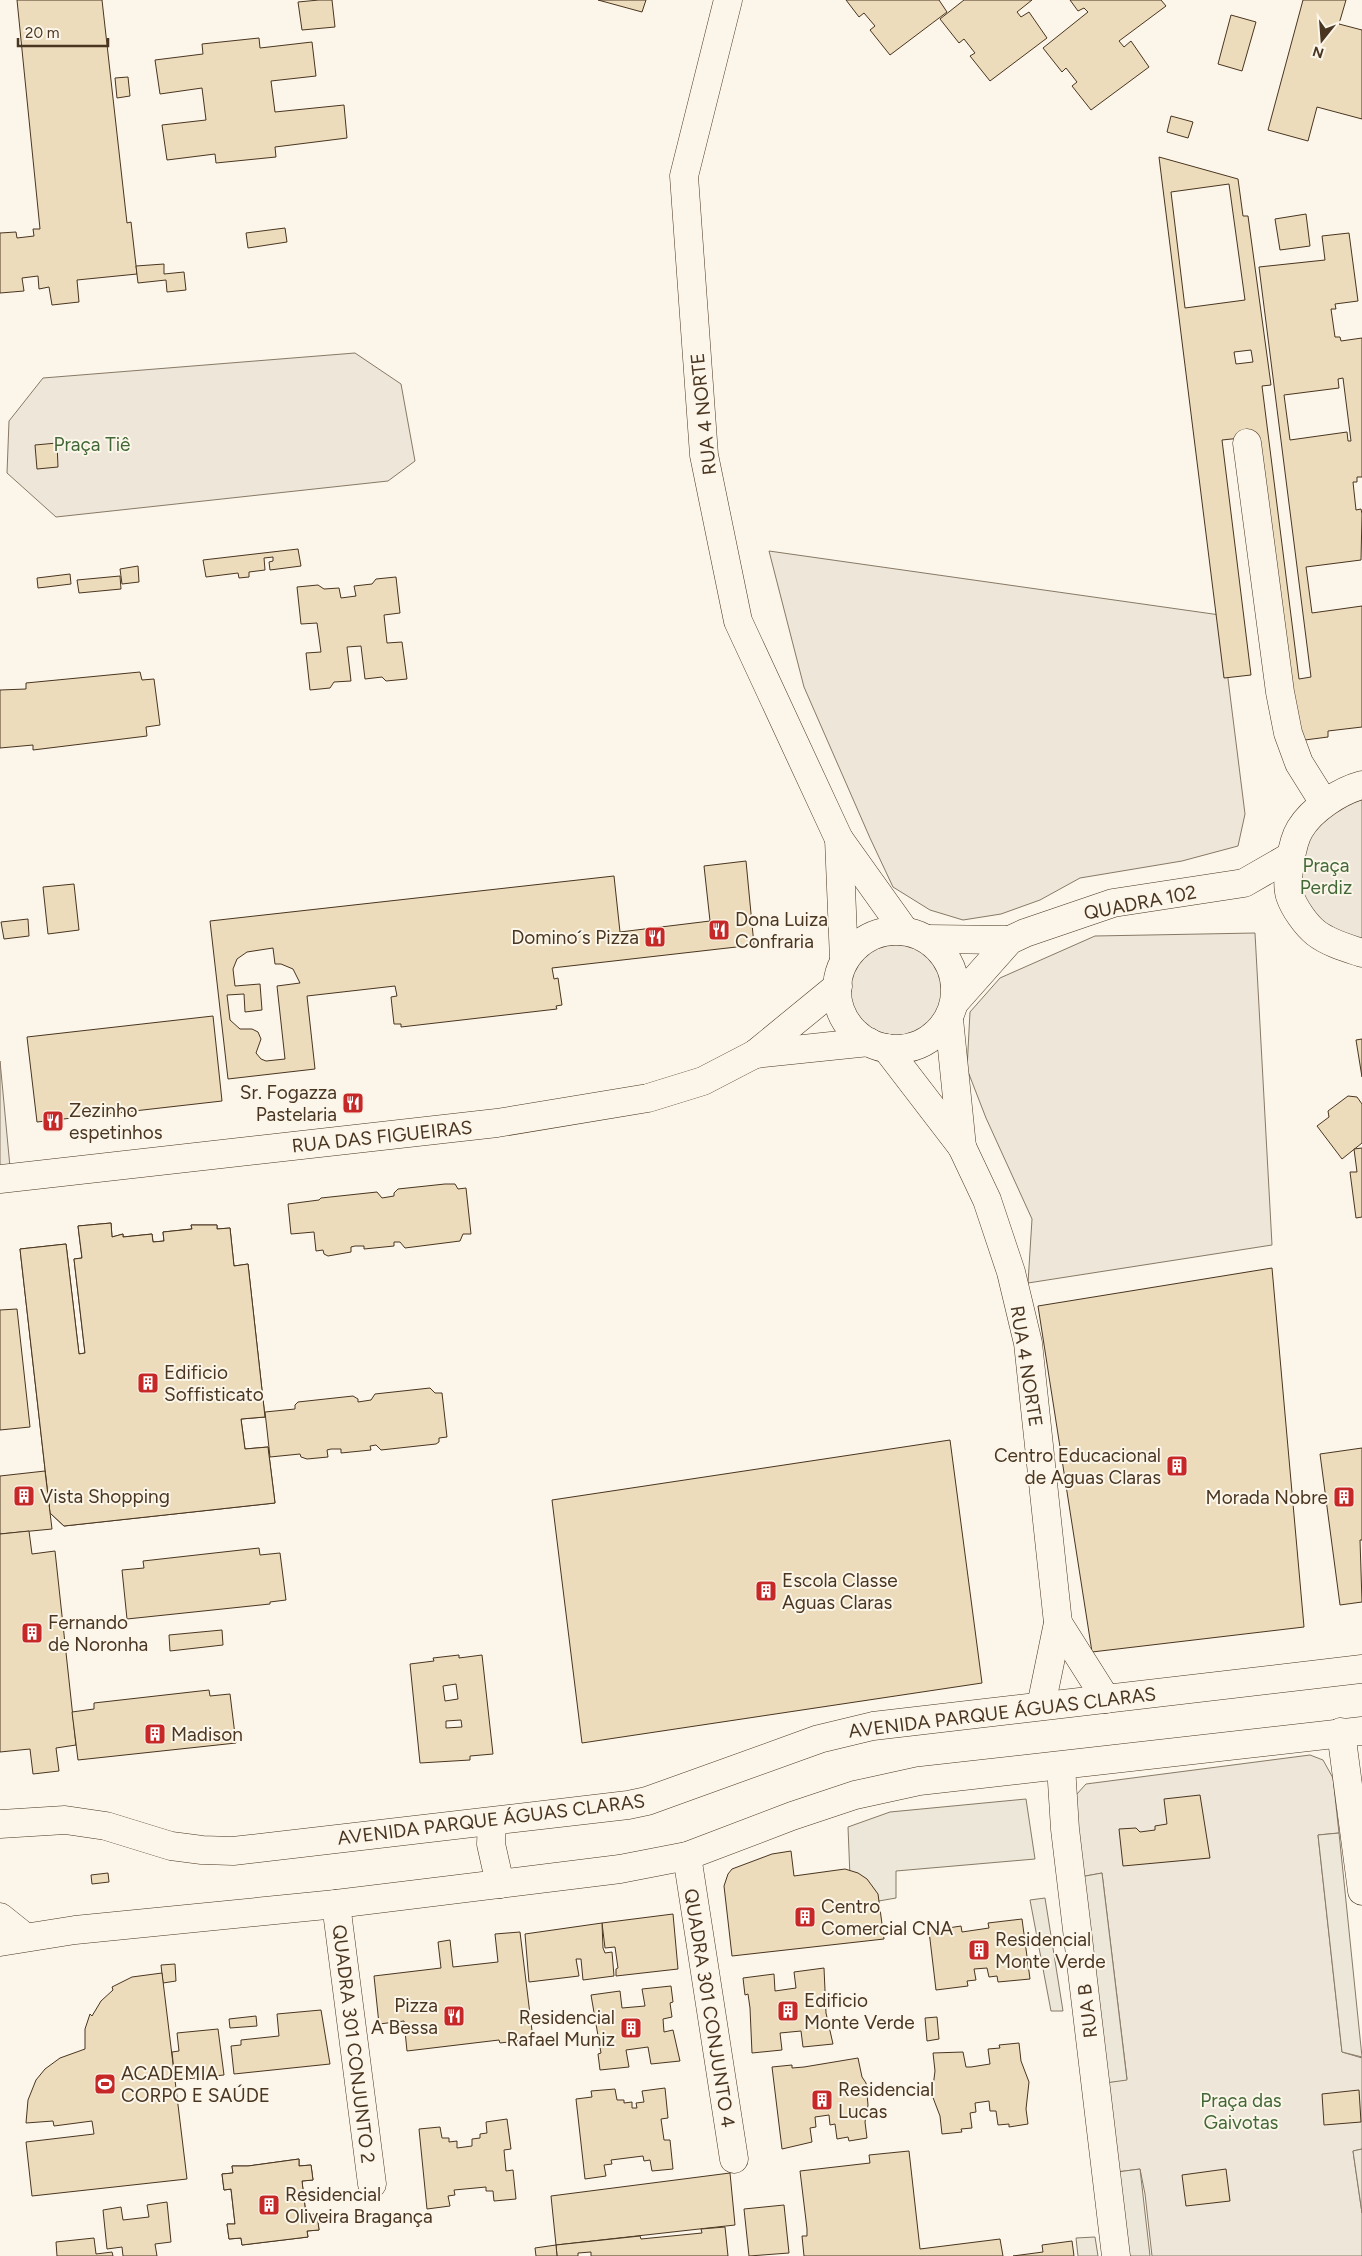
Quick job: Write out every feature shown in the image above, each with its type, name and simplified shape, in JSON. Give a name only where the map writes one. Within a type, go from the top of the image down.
[{"type":"street","name":"RUA 4 NORTE","points":[[728,0],[684,176],[704,455],[738,621],[839,839],[916,934]]},
{"type":"street","points":[[1247,443],[1280,692],[1288,733],[1299,763],[1324,803]]},
{"type":"street","points":[[1362,786],[1351,788],[1324,803],[1300,828],[1290,856],[1290,895],[1301,916],[1316,933],[1342,946],[1362,953]]},
{"type":"street","name":"RUA 4 NORTE","points":[[839,839],[844,960]]},
{"type":"street","name":"QUADRA 102","points":[[916,934],[1010,940],[1071,916],[1113,903],[1244,883],[1290,856]]},
{"type":"street","name":"QUADRA 102","points":[[1244,883],[1290,895]]},
{"type":"street","points":[[916,934],[942,951],[952,967],[956,984],[952,1011],[937,1033],[922,1044],[905,1049],[878,1045],[854,1032],[843,1017],[837,998],[838,978],[844,960],[856,945],[873,935],[916,934]]},
{"type":"street","name":"QUADRA 102","points":[[952,1011],[1010,940]]},
{"type":"street","name":"RUA DAS FIGUEIRAS","points":[[0,1179],[542,1117],[648,1098],[703,1081],[755,1054],[838,986]]},
{"type":"street","name":"RUA 4 NORTE","points":[[952,1011],[962,1148]]},
{"type":"street","name":"RUA 4 NORTE","points":[[878,1045],[962,1148],[987,1200],[1010,1272],[1028,1344],[1058,1622],[1041,1706]]},
{"type":"street","name":"RUA DAS FIGUEIRAS","points":[[755,1054],[878,1045]]},
{"type":"street","name":"RUA 4 NORTE","points":[[1058,1622],[1106,1699]]},
{"type":"street","name":"AVENIDA PARQUE ÁGUAS CLARAS","points":[[4,1828],[66,1820],[106,1826],[172,1846],[202,1850],[233,1851],[492,1822],[628,1805],[846,1731],[1041,1706],[1362,1669]]},
{"type":"street","points":[[0,1916],[12,1940],[336,1904],[620,1869],[687,1856],[792,1816],[855,1795],[919,1781],[1351,1731],[1362,1891]]},
{"type":"street","name":"RUA B","points":[[1061,1766],[1065,1830],[1116,2256]]},
{"type":"street","points":[[492,1822],[491,1844],[500,1884]]},
{"type":"street","name":"QUADRA 301 CONJUNTO 4","points":[[687,1856],[734,2160]]},
{"type":"street","name":"QUADRA 301 CONJUNTO 2","points":[[336,1904],[372,2184]]},
{"type":"green space","name":"Praça Tiê","points":[[355,353],[401,384],[415,461],[388,481],[56,517],[7,473],[9,421],[43,378]]},
{"type":"green space","points":[[769,551],[1220,615],[1245,814],[1238,846],[1182,861],[1080,878],[1040,900],[1001,914],[963,920],[930,910],[893,887],[804,687]]},
{"type":"green space","name":"Praça Perdiz","points":[[1362,785],[1362,953],[1316,933],[1291,856],[1300,828]]},
{"type":"green space","points":[[891,930],[942,951],[951,967],[956,984],[937,1033],[922,1043],[905,1049],[886,1048],[854,1032],[843,1017],[837,998],[838,979],[844,960],[856,945],[873,935]]},
{"type":"green space","points":[[1255,933],[1272,1245],[1028,1283],[1032,1219],[986,1118],[967,1069],[970,1012],[1000,978],[1095,936]]},
{"type":"green space","name":"Praça das Gaivotas","points":[[1310,1755],[1323,1760],[1333,1778],[1339,1833],[1318,1835],[1342,2052],[1362,2058],[1362,2149],[1353,2151],[1362,2213],[1362,2256],[1152,2256],[1145,2194],[1140,2169],[1117,2172],[1105,2083],[1127,2079],[1102,1873],[1080,1877],[1076,1795],[1086,1784]]},
{"type":"shaded area","points":[[0,1061],[10,1167],[0,1168]]},
{"type":"shaded area","points":[[1026,1799],[1035,1859],[896,1871],[896,1898],[873,1902],[850,1877],[848,1827],[890,1812]]},
{"type":"shaded area","points":[[1339,1833],[1362,2057],[1342,2052],[1318,1835]]},
{"type":"shaded area","points":[[1102,1873],[1127,2080],[1105,2083],[1080,1877]]},
{"type":"shaded area","points":[[1045,1898],[1063,2011],[1051,2011],[1030,1900]]},
{"type":"shaded area","points":[[1362,2149],[1362,2213],[1353,2151]]},
{"type":"shaded area","points":[[1140,2169],[1150,2256],[1127,2256],[1117,2172]]},
{"type":"shaded area","points":[[1095,2237],[1098,2256],[1078,2256],[1076,2238]]},
{"type":"building","points":[[17,0],[102,0],[127,223],[131,222],[137,274],[77,280],[79,302],[52,305],[49,287],[39,289],[38,276],[22,278],[24,291],[0,293],[0,233],[16,232],[17,238],[34,236],[33,229],[40,229]]},
{"type":"building","points":[[332,0],[335,27],[302,30],[298,2]]},
{"type":"building","points":[[598,0],[646,0],[642,12]]},
{"type":"building","points":[[846,0],[939,0],[947,12],[890,55],[870,30],[875,26],[864,13],[859,17]]},
{"type":"building","points":[[964,0],[1032,0],[1017,12],[1021,17],[1029,12],[1047,38],[990,81],[970,56],[975,53],[964,39],[959,43],[940,19]]},
{"type":"building","points":[[1070,0],[1161,0],[1166,6],[1119,41],[1124,47],[1131,41],[1149,67],[1091,110],[1072,86],[1077,82],[1066,68],[1062,72],[1043,48],[1088,12],[1084,8],[1078,11]]},
{"type":"building","points":[[1303,0],[1346,0],[1339,24],[1362,30],[1362,119],[1317,107],[1308,141],[1268,130]]},
{"type":"building","points":[[1231,15],[1256,22],[1242,71],[1218,64]]},
{"type":"building","points":[[259,38],[260,48],[312,42],[316,76],[271,81],[275,112],[344,105],[347,138],[275,147],[276,157],[216,163],[215,154],[167,160],[162,125],[206,120],[202,88],[160,94],[155,60],[203,54],[202,44]]},
{"type":"building","points":[[128,77],[130,96],[117,98],[115,78]]},
{"type":"building","points":[[1171,116],[1193,122],[1188,138],[1167,132]]},
{"type":"building","points":[[1159,157],[1238,179],[1243,216],[1248,216],[1271,385],[1262,386],[1299,679],[1311,677],[1259,267],[1325,260],[1322,236],[1349,233],[1358,301],[1335,304],[1336,309],[1331,309],[1335,337],[1340,337],[1341,341],[1362,338],[1362,477],[1357,477],[1357,482],[1353,482],[1356,510],[1361,509],[1362,514],[1361,560],[1306,567],[1312,613],[1362,606],[1362,727],[1328,731],[1328,737],[1297,741],[1241,438],[1222,440],[1251,675],[1224,678]],"holes":[[[1229,184],[1245,300],[1185,308],[1171,192]],[[1251,350],[1253,362],[1236,364],[1234,352]],[[1343,378],[1351,441],[1348,441],[1347,432],[1290,440],[1284,395],[1339,388],[1338,379]]]},
{"type":"building","points":[[1306,214],[1310,246],[1280,250],[1275,219]]},
{"type":"building","points":[[285,228],[287,242],[248,248],[246,233]]},
{"type":"building","points":[[164,264],[164,274],[184,272],[186,290],[167,292],[166,280],[138,283],[136,266]]},
{"type":"building","points":[[57,443],[58,467],[37,469],[35,445]]},
{"type":"building","points":[[298,549],[301,566],[270,570],[269,562],[273,561],[273,557],[264,558],[265,570],[249,572],[249,577],[239,578],[238,573],[206,577],[203,560]]},
{"type":"building","points":[[138,566],[139,582],[122,584],[120,569]]},
{"type":"building","points":[[70,574],[71,584],[38,588],[37,578]]},
{"type":"building","points":[[120,576],[121,589],[79,593],[77,580]]},
{"type":"building","points":[[396,577],[400,613],[384,615],[387,643],[402,642],[407,679],[386,681],[382,677],[365,679],[361,646],[347,647],[351,681],[334,682],[330,688],[310,690],[306,653],[321,652],[317,623],[301,624],[297,587],[318,585],[324,589],[339,588],[341,598],[356,596],[354,586],[372,584],[376,579]]},
{"type":"building","points":[[140,672],[142,680],[154,679],[160,725],[146,727],[147,736],[33,750],[33,745],[0,748],[0,690],[26,689],[26,683]]},
{"type":"building","points":[[746,861],[754,945],[552,968],[554,979],[558,978],[562,1005],[556,1006],[557,1009],[401,1027],[401,1024],[394,1024],[391,997],[397,996],[395,986],[307,996],[315,1069],[228,1079],[210,921],[614,876],[620,932],[710,921],[704,866]],"holes":[[[273,948],[275,964],[281,964],[293,969],[300,983],[277,986],[285,1059],[266,1061],[261,1059],[256,1053],[261,1039],[258,1032],[252,1029],[240,1029],[230,1020],[227,995],[244,994],[245,1012],[262,1010],[260,984],[235,986],[233,969],[237,959],[247,952]]]},
{"type":"building","points":[[74,884],[79,930],[48,934],[43,887]]},
{"type":"building","points":[[28,919],[29,936],[4,939],[1,922]]},
{"type":"building","points":[[213,1016],[222,1101],[37,1122],[27,1037]]},
{"type":"building","points":[[1362,1039],[1362,1077],[1356,1040]]},
{"type":"building","points":[[1348,1096],[1357,1097],[1362,1104],[1362,1143],[1342,1159],[1317,1126],[1329,1117],[1328,1111]]},
{"type":"building","points":[[1362,1148],[1362,1217],[1356,1218],[1350,1172],[1357,1172],[1354,1149]]},
{"type":"building","points":[[455,1184],[458,1189],[466,1188],[471,1234],[463,1234],[460,1241],[405,1248],[400,1242],[394,1242],[394,1246],[364,1249],[364,1246],[355,1246],[351,1247],[351,1252],[328,1256],[324,1254],[323,1250],[316,1251],[314,1232],[291,1234],[288,1204],[319,1200],[321,1198],[377,1192],[382,1198],[394,1196],[398,1189]]},
{"type":"building","name":"Edificio Soffisticato","points":[[111,1223],[112,1237],[123,1234],[123,1237],[152,1234],[153,1242],[164,1241],[163,1232],[192,1229],[191,1225],[217,1225],[217,1229],[230,1228],[234,1266],[248,1264],[265,1417],[241,1419],[245,1449],[268,1447],[275,1503],[64,1526],[50,1513],[20,1249],[66,1244],[79,1354],[85,1353],[74,1259],[82,1258],[78,1226]],"holes":[[[244,1306],[256,1417],[253,1417],[251,1408],[218,1412],[215,1391],[249,1386],[247,1363],[234,1352],[230,1355],[216,1343],[218,1340],[213,1335],[222,1323],[240,1312],[239,1307]]]},
{"type":"building","name":"Edificio Soffisticato","points":[[111,1223],[112,1237],[123,1234],[123,1237],[152,1234],[153,1242],[164,1241],[163,1232],[192,1229],[191,1225],[217,1225],[217,1229],[230,1228],[234,1266],[248,1264],[265,1417],[241,1419],[245,1449],[268,1447],[275,1503],[64,1526],[50,1513],[20,1249],[66,1244],[79,1354],[85,1353],[74,1259],[82,1258],[78,1226]]},
{"type":"building","name":"Centro Educacional de Aguas Claras","points":[[1272,1268],[1304,1627],[1092,1652],[1038,1306]]},
{"type":"building","points":[[17,1309],[30,1427],[0,1430],[0,1310]]},
{"type":"building","points":[[430,1388],[435,1393],[442,1393],[447,1437],[439,1438],[439,1442],[436,1444],[381,1450],[376,1445],[370,1446],[371,1450],[341,1453],[341,1449],[331,1449],[327,1450],[328,1457],[307,1459],[301,1457],[300,1454],[270,1457],[265,1412],[295,1409],[295,1405],[298,1402],[353,1396],[358,1399],[358,1402],[371,1400],[375,1394]]},
{"type":"building","name":"Escola Classe Aguas Claras","points":[[950,1440],[982,1683],[582,1743],[552,1500]]},
{"type":"building","name":"Morada Nobre","points":[[1362,1448],[1362,1540],[1360,1540],[1362,1602],[1340,1605],[1320,1454]]},
{"type":"building","name":"Vista Shopping","points":[[45,1471],[52,1529],[0,1534],[0,1476]]},
{"type":"building","name":"Fernando de Noronha","points":[[29,1531],[32,1554],[55,1551],[76,1745],[56,1748],[59,1771],[33,1774],[30,1749],[0,1752],[0,1534]]},
{"type":"building","points":[[259,1548],[260,1555],[280,1553],[286,1600],[270,1602],[270,1604],[127,1619],[122,1570],[144,1568],[143,1561]]},
{"type":"building","points":[[222,1630],[223,1645],[170,1651],[169,1635]]},
{"type":"building","points":[[459,1655],[459,1658],[482,1655],[493,1754],[470,1756],[470,1760],[420,1763],[410,1664],[434,1661],[433,1658]],"holes":[[[456,1684],[458,1699],[445,1701],[443,1686]],[[461,1720],[462,1727],[446,1728],[446,1721]]]},
{"type":"building","name":"Madison","points":[[209,1690],[210,1696],[230,1694],[236,1743],[78,1760],[72,1712],[94,1709],[94,1703]]},
{"type":"building","points":[[1200,1795],[1210,1858],[1123,1866],[1119,1829],[1136,1828],[1140,1832],[1155,1830],[1155,1826],[1167,1824],[1164,1799]]},
{"type":"building","name":"Centro Comercial CNA","points":[[791,1851],[794,1876],[845,1869],[858,1873],[867,1879],[878,1894],[884,1939],[732,1956],[724,1886],[728,1874],[732,1869],[772,1854]]},
{"type":"building","points":[[108,1873],[109,1882],[92,1884],[91,1875]]},
{"type":"building","points":[[673,1914],[678,1969],[616,1976],[616,1969],[618,1968],[615,1947],[605,1948],[602,1923]]},
{"type":"building","name":"Residencial Monte Verde","points":[[1022,1919],[1030,1979],[998,1982],[997,1976],[989,1977],[987,1968],[974,1969],[976,1980],[967,1981],[968,1986],[936,1990],[929,1931],[961,1926],[962,1932],[989,1928],[988,1923]]},
{"type":"building","points":[[602,1923],[603,1948],[605,1953],[612,1952],[614,1976],[583,1980],[581,1959],[576,1959],[579,1976],[529,1982],[525,1934]]},
{"type":"building","points":[[520,1932],[533,2039],[500,2043],[499,2040],[407,2051],[404,2021],[379,2024],[374,1976],[441,1968],[438,1942],[450,1940],[453,1967],[498,1962],[495,1934]]},
{"type":"building","points":[[175,1964],[176,1981],[163,1983],[161,1965]]},
{"type":"building","name":"Edificio Monte Verde","points":[[824,1968],[826,2013],[833,2044],[803,2047],[801,2031],[780,2033],[782,2050],[752,2053],[750,2008],[748,1994],[745,1995],[743,1978],[774,1974],[775,1991],[796,1988],[794,1972]]},
{"type":"building","name":"ACADEMIA CORPO E SAÚDE","points":[[162,1973],[187,2179],[32,2196],[26,2142],[94,2134],[92,2121],[54,2126],[53,2121],[26,2123],[28,2100],[36,2080],[45,2069],[60,2058],[85,2049],[85,2029],[90,2014],[92,2016],[101,2001],[113,1990],[112,1987],[132,1977]]},
{"type":"building","name":"Residencial Rafael Muniz","points":[[671,1986],[673,2002],[670,2003],[672,2017],[663,2019],[664,2032],[673,2030],[680,2061],[651,2064],[648,2047],[626,2050],[629,2067],[600,2070],[598,2054],[601,2053],[591,1995],[620,1991],[622,2008],[645,2006],[642,1989]]},
{"type":"building","points":[[321,2010],[330,2064],[234,2074],[231,2046],[241,2045],[241,2040],[279,2036],[277,2014]]},
{"type":"building","points":[[256,2016],[257,2026],[230,2028],[229,2019]]},
{"type":"building","points":[[937,2017],[939,2039],[927,2041],[925,2018]]},
{"type":"building","points":[[218,2029],[224,2075],[175,2080],[172,2052],[179,2051],[177,2033]]},
{"type":"building","points":[[1019,2043],[1021,2061],[1029,2082],[1026,2109],[1028,2124],[1009,2127],[1009,2124],[998,2125],[996,2111],[990,2111],[989,2101],[975,2103],[976,2112],[970,2113],[972,2128],[961,2129],[962,2132],[942,2134],[940,2116],[932,2095],[935,2071],[933,2053],[963,2052],[966,2067],[971,2067],[990,2064],[988,2049],[1000,2048],[999,2045]]},
{"type":"building","name":"Residencial Lucas","points":[[858,2058],[862,2077],[866,2083],[868,2105],[865,2122],[867,2138],[849,2141],[848,2137],[837,2139],[835,2124],[830,2125],[829,2115],[815,2117],[816,2127],[810,2128],[812,2142],[782,2149],[772,2067],[792,2065],[792,2068],[804,2067]]},
{"type":"building","points":[[665,2088],[668,2118],[661,2119],[664,2140],[670,2140],[673,2169],[652,2171],[650,2160],[644,2161],[643,2156],[611,2160],[612,2164],[604,2165],[606,2176],[585,2179],[576,2099],[592,2097],[591,2091],[615,2089],[617,2100],[624,2100],[624,2103],[632,2102],[632,2108],[637,2108],[636,2103],[644,2102],[642,2091]]},
{"type":"building","points":[[1359,2090],[1361,2122],[1324,2125],[1322,2094]]},
{"type":"building","points":[[507,2119],[511,2149],[504,2150],[506,2171],[513,2170],[516,2199],[494,2201],[493,2191],[486,2191],[486,2187],[454,2190],[455,2195],[448,2196],[450,2206],[427,2209],[419,2129],[440,2127],[442,2138],[449,2138],[449,2142],[457,2141],[457,2148],[472,2146],[472,2139],[480,2138],[480,2134],[487,2133],[486,2122]]},
{"type":"building","points":[[909,2151],[920,2249],[1000,2239],[1003,2256],[804,2256],[802,2236],[807,2236],[807,2229],[800,2171],[870,2163],[869,2155]]},
{"type":"building","name":"Residencial Oliveira Bragança","points":[[299,2159],[299,2166],[311,2165],[313,2180],[302,2181],[306,2215],[317,2214],[319,2230],[307,2231],[308,2237],[242,2245],[241,2238],[229,2239],[227,2224],[235,2224],[231,2189],[224,2190],[222,2174],[233,2173],[232,2166],[248,2166]],"holes":[[[245,2198],[247,2212],[240,2213],[238,2199]]]},
{"type":"building","name":"Residencial Oliveira Bragança","points":[[299,2159],[299,2166],[311,2165],[313,2180],[302,2181],[306,2215],[317,2214],[319,2230],[307,2231],[308,2237],[242,2245],[241,2238],[229,2239],[227,2224],[235,2224],[231,2189],[224,2190],[222,2174],[233,2173],[232,2166],[248,2166]]},
{"type":"building","points":[[1226,2169],[1230,2201],[1186,2206],[1182,2175]]},
{"type":"building","points":[[730,2173],[735,2225],[556,2245],[551,2196]]},
{"type":"building","points":[[167,2202],[171,2242],[155,2244],[157,2256],[123,2256],[122,2247],[107,2249],[103,2210],[121,2207],[123,2220],[149,2217],[147,2205]]},
{"type":"building","points":[[784,2205],[789,2253],[749,2256],[744,2209]]},
{"type":"building","points":[[725,2227],[728,2256],[591,2256],[591,2252],[578,2253],[578,2256],[557,2256],[556,2245],[640,2236],[641,2239],[702,2233],[701,2229]]},
{"type":"building","points":[[94,2238],[96,2254],[112,2252],[113,2256],[57,2256],[56,2242]]},
{"type":"building","points":[[1072,2241],[1074,2256],[1013,2256],[1043,2252],[1042,2245]]},
{"type":"building","points":[[556,2245],[557,2256],[536,2256],[535,2248]]},
{"type":"place","name":"Dona Luiza Confraria","points":[[719,930]]},
{"type":"place","name":"Domino´s Pizza","points":[[655,937]]},
{"type":"place","name":"Sr. Fogazza Pastelaria","points":[[353,1103]]},
{"type":"place","name":"Zezinho espetinhos","points":[[53,1121]]},
{"type":"place","name":"Edificio Soffisticato","points":[[148,1383]]},
{"type":"place","name":"Centro Educacional de Aguas Claras","points":[[1177,1466]]},
{"type":"place","name":"Vista Shopping","points":[[24,1496]]},
{"type":"place","name":"Morada Nobre","points":[[1344,1497]]},
{"type":"place","name":"Escola Classe Aguas Claras","points":[[766,1591]]},
{"type":"place","name":"Fernando de Noronha","points":[[32,1633]]},
{"type":"place","name":"Madison","points":[[155,1734]]},
{"type":"place","name":"Centro Comercial CNA","points":[[805,1917]]},
{"type":"place","name":"Residencial Monte Verde","points":[[979,1950]]},
{"type":"place","name":"Edificio Monte Verde","points":[[788,2011]]},
{"type":"place","name":"Pizza A Bessa","points":[[454,2016]]},
{"type":"place","name":"Residencial Rafael Muniz","points":[[631,2028]]},
{"type":"place","name":"ACADEMIA CORPO E SAÚDE","points":[[105,2084]]},
{"type":"place","name":"Residencial Lucas","points":[[822,2100]]},
{"type":"place","name":"Residencial Oliveira Bragança","points":[[269,2205]]}]
